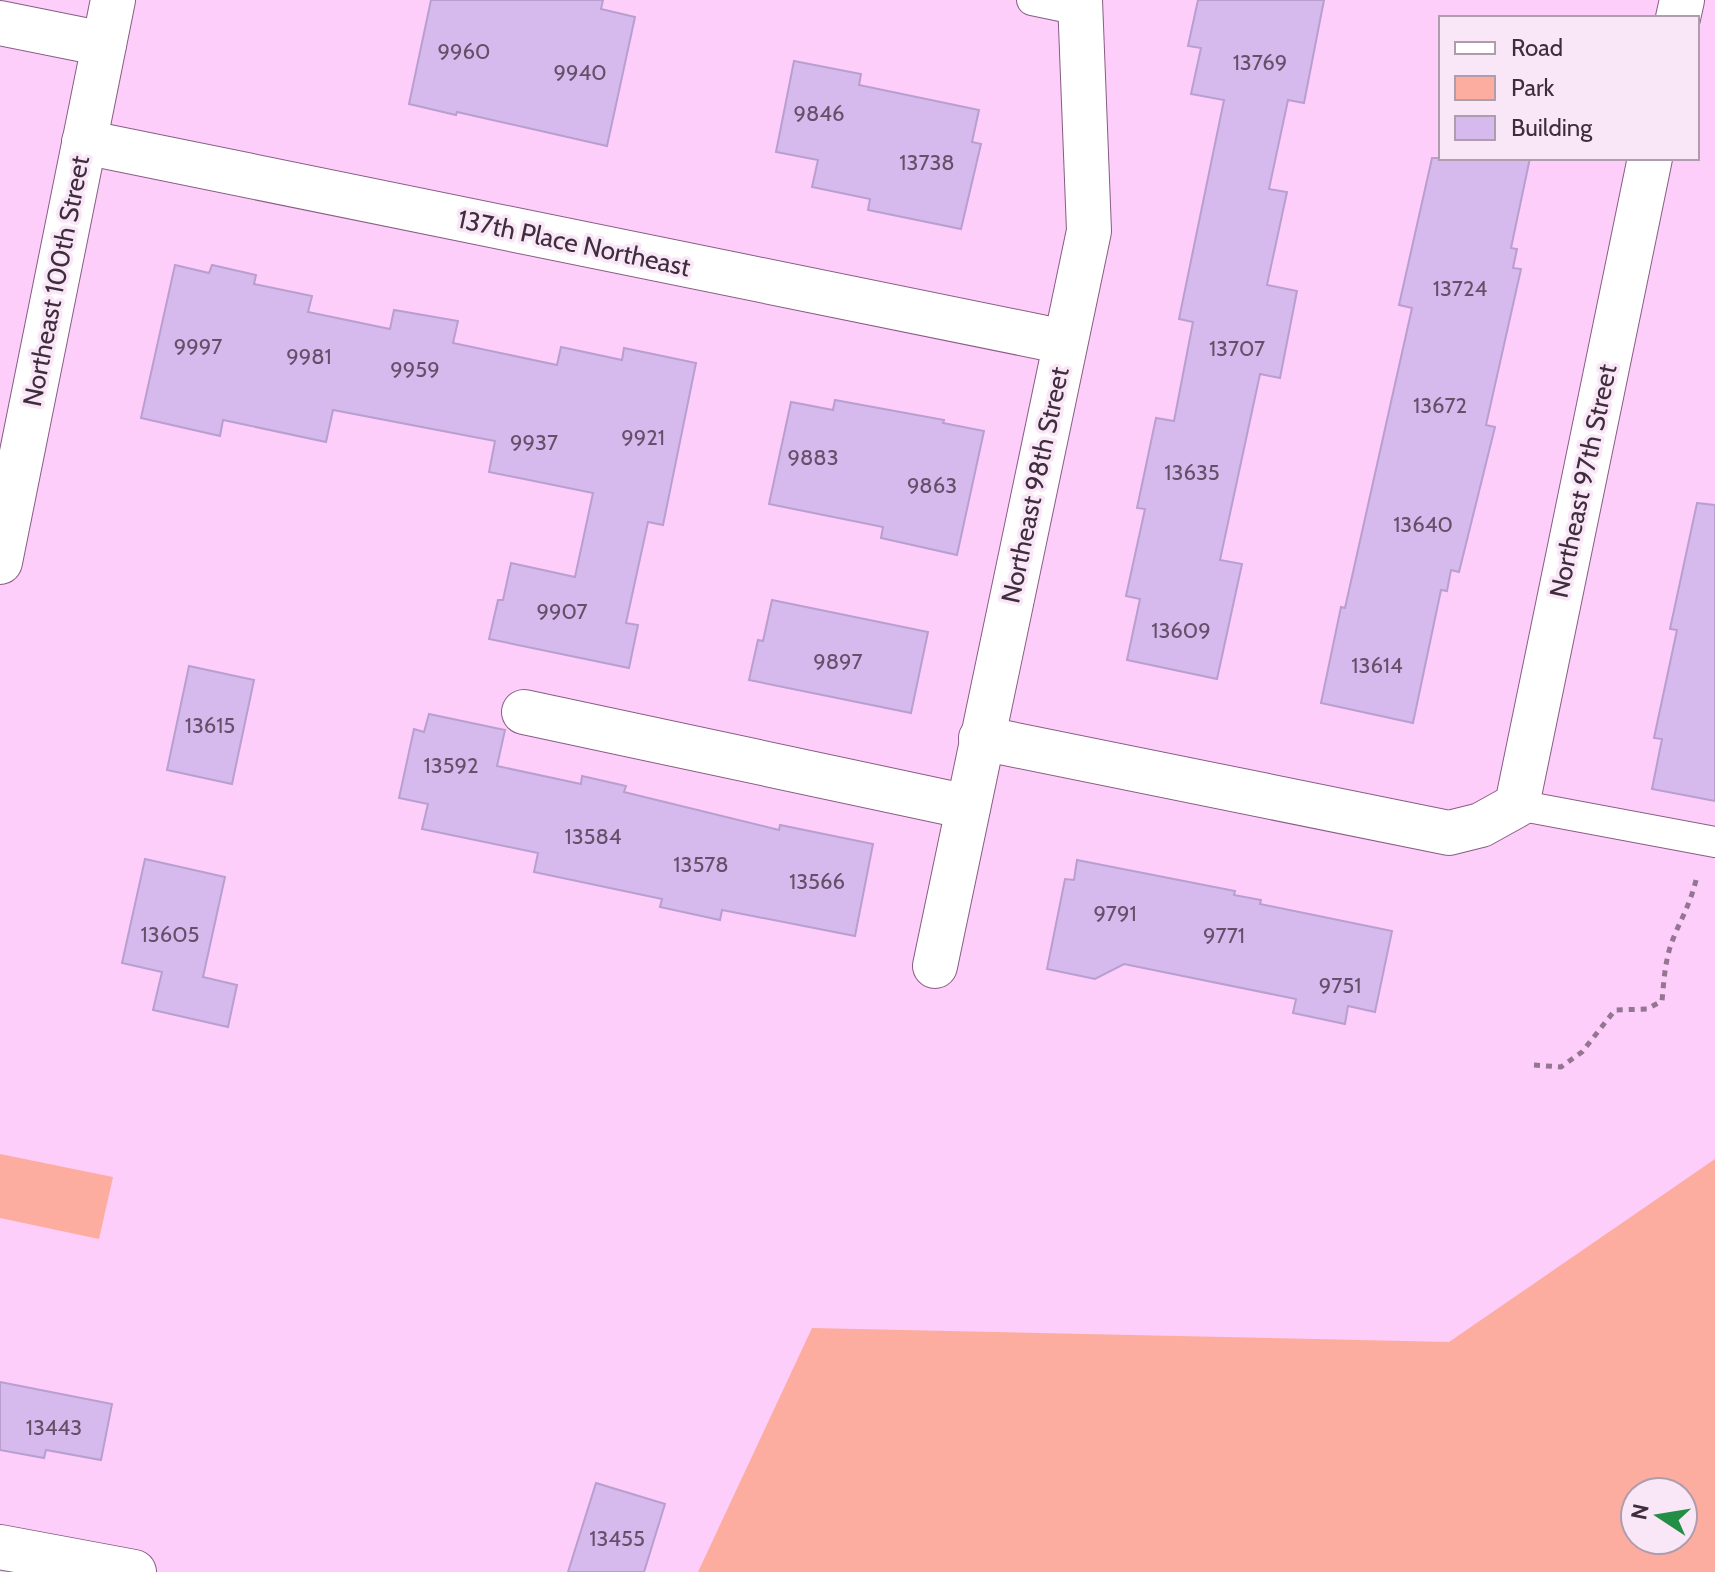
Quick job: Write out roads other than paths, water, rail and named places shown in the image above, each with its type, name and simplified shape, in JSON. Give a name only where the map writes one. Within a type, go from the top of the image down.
[{"type":"street","name":"Northeast 100th Street","points":[[0,562],[113,0]]},
{"type":"street","name":"Northeast 98th Street","points":[[935,966],[1089,231],[1080,5]]},
{"type":"street","points":[[0,23],[104,44]]},
{"type":"street","name":"137th Place Northeast","points":[[84,142],[1065,342]]},
{"type":"street","name":"Northeast 97th Street","points":[[1517,805],[1650,160]]},
{"type":"street","points":[[524,712],[968,807]]},
{"type":"street","points":[[981,738],[1449,833],[1481,825],[1517,805]]},
{"type":"street","points":[[0,1547],[134,1572]]},
{"type":"lane","points":[[1032,0],[1080,5]]},
{"type":"lane","points":[[1517,805],[1710,841]]}]
